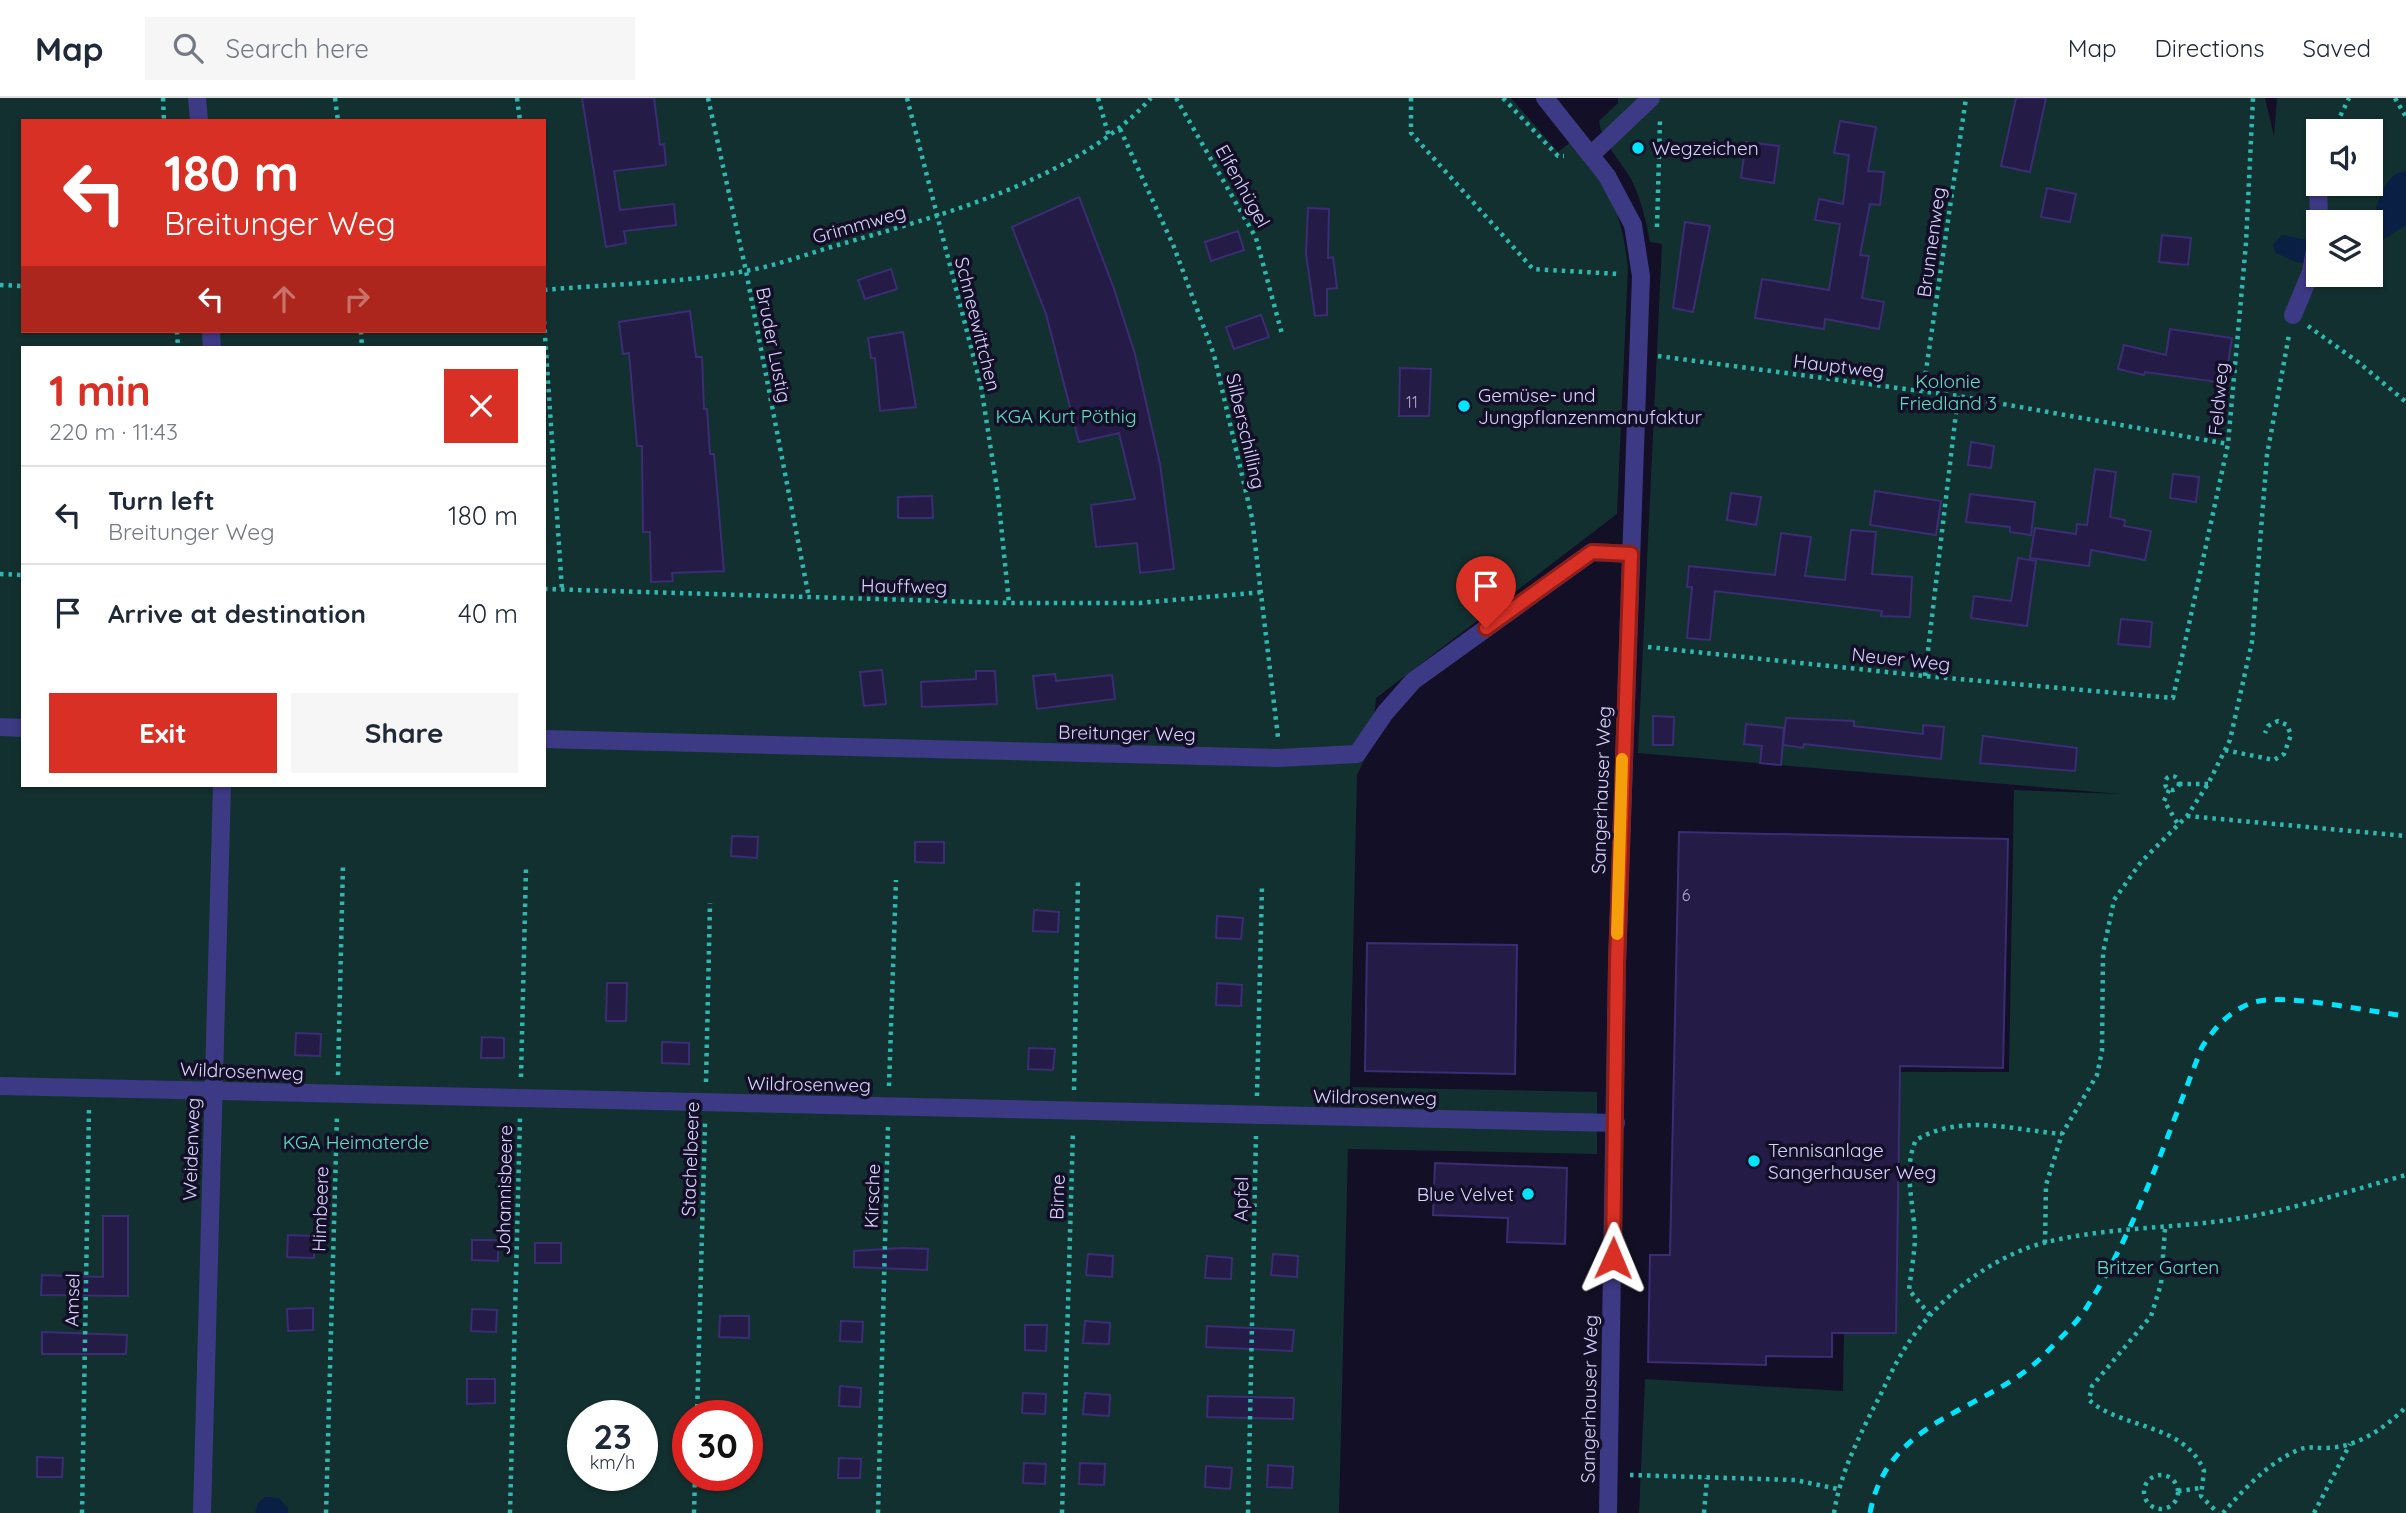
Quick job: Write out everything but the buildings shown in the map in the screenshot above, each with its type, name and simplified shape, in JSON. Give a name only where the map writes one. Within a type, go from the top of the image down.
[{"type":"street","points":[[197,98],[199,119]]},
{"type":"street","name":"Sangerhauser Weg","points":[[1545,98],[1608,176],[1633,225],[1642,276],[1626,646],[1617,963],[1608,1513]]},
{"type":"street","points":[[1591,155],[1656,104]]},
{"type":"street","points":[[2293,315],[2306,284]]},
{"type":"street","name":"Breitunger Weg","points":[[546,739],[1278,758],[1357,754],[1385,713],[1413,681],[1592,552],[1631,554]]},
{"type":"street","points":[[0,727],[21,728]]},
{"type":"street","name":"Weidenweg","points":[[202,1513],[222,787]]},
{"type":"street","name":"Wildrosenweg","points":[[0,1086],[1616,1123]]},
{"type":"path","points":[[163,98],[164,119]]},
{"type":"path","points":[[335,98],[338,119]]},
{"type":"path","points":[[517,98],[520,119]]},
{"type":"path","name":"Bruder Lustig","points":[[708,98],[746,271],[809,598]]},
{"type":"path","name":"Schneewittchen","points":[[907,98],[981,386],[998,495],[1009,603]]},
{"type":"path","points":[[1098,98],[1109,137]]},
{"type":"path","name":"Grimmweg","points":[[546,290],[746,271],[936,217],[1027,181],[1109,137],[1151,98]]},
{"type":"path","name":"Elfenhügel","points":[[1176,98],[1256,238],[1282,334]]},
{"type":"path","points":[[1412,98],[1411,133],[1533,268],[1642,276]]},
{"type":"path","name":"Brunnenweg","points":[[1923,391],[1966,98]]},
{"type":"path","name":"Feldweg","points":[[2173,698],[2228,444],[2246,243],[2253,98]]},
{"type":"path","points":[[2339,119],[2349,98]]},
{"type":"path","points":[[2395,98],[2406,117]]},
{"type":"path","points":[[1656,104],[1657,233]]},
{"type":"path","name":"Silberschilling","points":[[1120,129],[1174,247],[1214,355],[1242,469],[1263,592],[1278,723],[1278,758]]},
{"type":"path","points":[[0,285],[21,286]]},
{"type":"path","points":[[2045,1242],[2046,1185],[2062,1134],[2097,1075],[2102,1051],[2103,953],[2114,900],[2141,862],[2187,816],[2208,784],[2225,750],[2252,642],[2267,455],[2293,315],[2358,362],[2406,402]]},
{"type":"path","points":[[546,351],[562,590]]},
{"type":"path","name":"Hauptweg","points":[[1653,356],[1958,396],[2228,444]]},
{"type":"path","points":[[1925,676],[1958,396]]},
{"type":"path","points":[[0,574],[21,575]]},
{"type":"path","name":"Hauffweg","points":[[546,589],[1009,603],[1140,603],[1263,592]]},
{"type":"path","name":"Neuer Weg","points":[[1626,646],[2173,698]]},
{"type":"path","points":[[2225,750],[2274,761],[2284,754],[2291,735],[2287,725],[2278,721],[2268,726],[2265,733]]},
{"type":"path","points":[[2178,824],[2164,801],[2168,790],[2165,784],[2169,777],[2176,778],[2179,784]]},
{"type":"path","points":[[2179,784],[2208,784]]},
{"type":"path","points":[[2168,790],[2175,790],[2179,784]]},
{"type":"path","points":[[2187,816],[2406,836]]},
{"type":"path","name":"Himbeere","points":[[326,1513],[342,864]]},
{"type":"path","name":"Johannisbeere","points":[[510,1513],[526,868]]},
{"type":"path","name":"Kirsche","points":[[878,1513],[896,880]]},
{"type":"path","name":"Birne","points":[[1062,1513],[1078,881]]},
{"type":"path","name":"Apfel","points":[[1248,1513],[1262,886]]},
{"type":"path","name":"Stachelbeere","points":[[697,1400],[710,903]]},
{"type":"path","name":"Amsel","points":[[82,1513],[89,1088]]},
{"type":"path","points":[[1930,1315],[1909,1290],[1915,1240],[1911,1179],[1912,1149],[1916,1140],[1957,1125],[1994,1124],[2062,1134]]},
{"type":"path","points":[[1834,1513],[1838,1489],[1852,1451],[1903,1351],[1930,1315],[1955,1291],[2001,1262],[2045,1242],[2247,1217],[2312,1203],[2406,1175]]},
{"type":"path","points":[[2165,1229],[2161,1284],[2151,1316],[2092,1386],[2089,1400],[2102,1412],[2133,1419],[2167,1434],[2190,1452],[2204,1471],[2201,1496],[2220,1513],[2266,1470],[2299,1450],[2350,1444],[2385,1427],[2406,1407]]},
{"type":"path","points":[[2314,1513],[2350,1444]]},
{"type":"path","points":[[1639,1475],[1795,1480],[1838,1489]]},
{"type":"path","points":[[2165,1475],[2174,1481],[2178,1491],[2172,1506],[2161,1509],[2147,1501],[2144,1490],[2149,1480],[2165,1475]]},
{"type":"path","points":[[1704,1513],[1707,1478]]},
{"type":"path","points":[[2178,1491],[2201,1488]]},
{"type":"path","points":[[694,1513],[695,1491]]},
{"type":"green space","points":[[0,98],[1511,98],[1558,152],[1573,140],[1611,199],[1622,229],[1628,268],[1617,514],[1376,698],[1372,743],[1357,775],[1350,1087],[1597,1092],[1597,1154],[1348,1149],[1339,1513],[0,1513]]},
{"type":"green space","points":[[1618,98],[2265,98],[2274,136],[2277,98],[2406,98],[2406,1513],[1639,1513],[1645,1379],[1843,1391],[1848,1072],[2009,1072],[2014,790],[2121,794],[1638,753],[1662,244],[1650,242],[1635,187],[1607,143],[1599,121],[1618,103]]},
{"type":"water","points":[[2406,171],[2406,225],[2383,239],[2383,210],[2376,210],[2383,190],[2396,174]]},
{"type":"water","points":[[2282,235],[2306,240],[2306,264],[2276,253],[2273,245]]},
{"type":"water","points":[[265,1497],[279,1498],[288,1508],[288,1513],[255,1513],[258,1503]]},
{"type":"railway","points":[[1870,1513],[1880,1480],[1897,1455],[1919,1435],[1944,1418],[2023,1373],[2046,1353],[2085,1310],[2136,1215],[2202,1047],[2224,1020],[2246,1005],[2269,1000],[2307,1001],[2406,1016]]},
{"type":"slow traffic","points":[[1617,934],[1622,759]]},
{"type":"place","name":"Wegzeichen","points":[[1638,148]]},
{"type":"place","name":"Gemüse- und Jungpflanzenmanufaktur","points":[[1464,406]]},
{"type":"place","name":"Tennisanlage Sangerhauser Weg","points":[[1754,1161]]},
{"type":"place","name":"Blue Velvet","points":[[1528,1194]]},
{"type":"route","points":[[1486,628],[1592,552],[1631,554],[1617,963],[1613,1258]]},
{"type":"park label","name":"Kolonie Friedland 3","points":[[1948,392]]},
{"type":"park label","name":"KGA Kurt Pöthig","points":[[1066,416]]},
{"type":"park label","name":"KGA Heimaterde","points":[[356,1142]]},
{"type":"park label","name":"Britzer Garten","points":[[2158,1267]]}]
